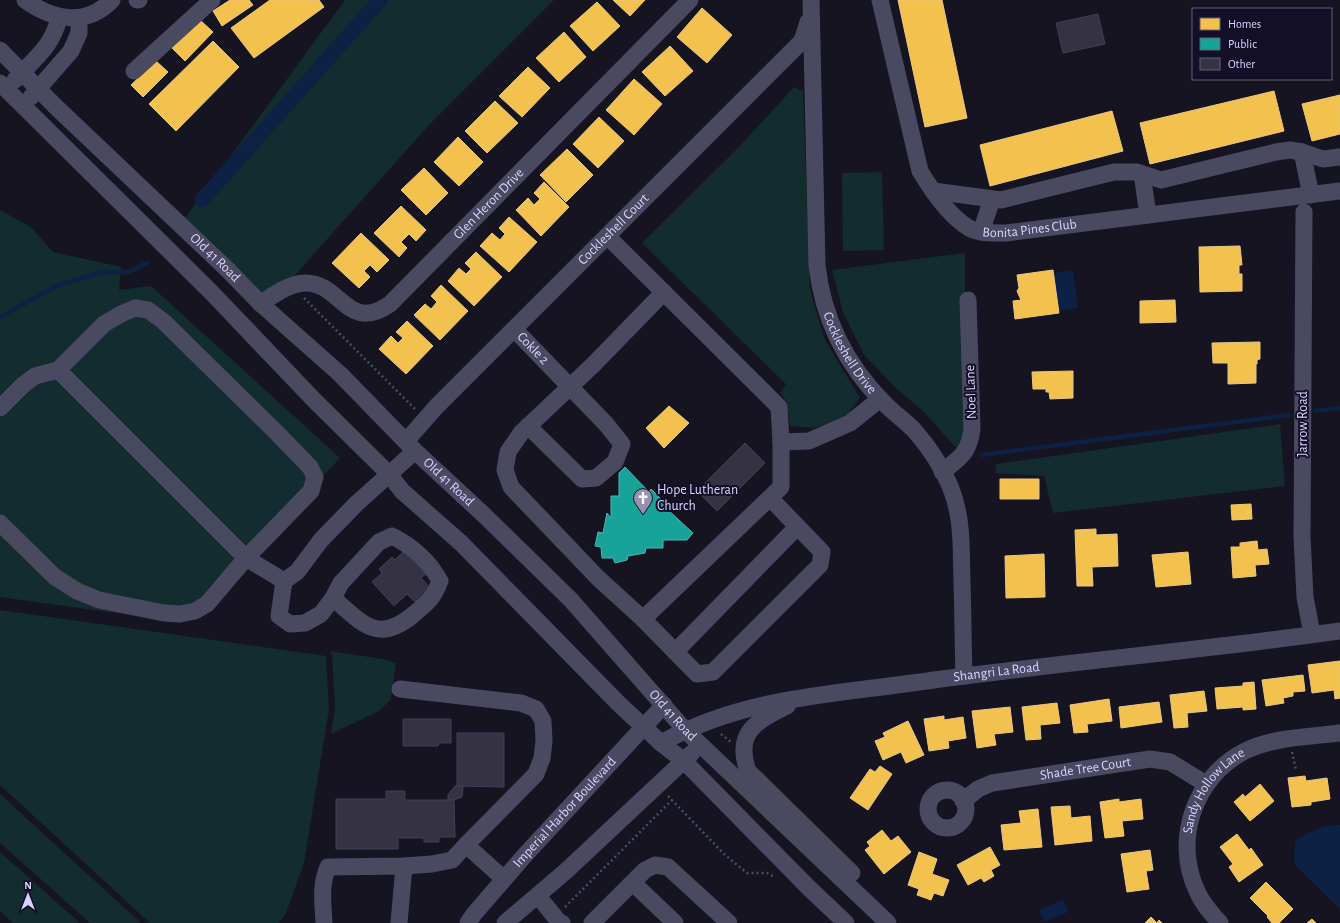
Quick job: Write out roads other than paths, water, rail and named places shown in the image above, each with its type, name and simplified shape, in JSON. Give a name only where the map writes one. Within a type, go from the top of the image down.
[{"type":"street","points":[[25,0],[38,10],[59,18],[79,18],[102,8],[112,0]]},
{"type":"street","points":[[134,71],[212,0]]},
{"type":"street","name":"Glen Heron Drive","points":[[261,304],[273,294],[292,286],[307,282],[320,286],[349,309],[367,314],[380,311],[390,304],[690,0]]},
{"type":"street","name":"Bonita Pines Club","points":[[880,0],[920,171],[933,191],[955,216],[970,229],[981,232],[1006,233],[1340,191]]},
{"type":"street","name":"Cockleshell Court","points":[[284,581],[297,572],[321,540],[388,474],[411,445],[436,407],[802,41],[811,7]]},
{"type":"street","name":"Cockleshell Drive","points":[[811,7],[817,265],[820,286],[830,324],[840,345],[854,368],[880,399],[914,430],[950,485],[960,516],[964,676]]},
{"type":"street","points":[[3,86],[22,72],[49,44],[56,31],[59,18]]},
{"type":"street","points":[[22,106],[39,89],[71,51],[79,33],[79,18]]},
{"type":"street","name":"Old 41 Road","points":[[0,50],[228,270],[261,304],[340,374],[411,445],[484,514],[571,600],[685,730],[889,923]]},
{"type":"street","name":"Old 41 Road","points":[[3,86],[211,292],[315,401],[388,474],[402,491],[461,543],[590,675],[661,743],[684,761],[809,888],[846,923]]},
{"type":"street","points":[[933,191],[1001,200],[1114,172],[1137,172],[1161,180],[1276,152],[1290,150],[1302,152],[1323,159],[1340,157]]},
{"type":"street","points":[[1302,152],[1311,194]]},
{"type":"street","points":[[1142,174],[1148,215]]},
{"type":"street","points":[[981,232],[988,216],[992,199]]},
{"type":"street","name":"Jarrow Road","points":[[1304,212],[1302,537],[1305,597],[1312,634]]},
{"type":"street","points":[[607,236],[779,407],[781,487],[643,619]]},
{"type":"street","points":[[658,286],[569,387],[521,433],[508,452],[505,470],[511,487],[598,578],[643,619],[697,674],[713,672],[820,565],[822,552],[770,498]]},
{"type":"street","name":"Noel Lane","points":[[942,472],[964,455],[970,443],[972,428],[968,300]]},
{"type":"street","points":[[0,408],[22,385],[35,376],[58,370],[104,324],[135,308],[148,310],[163,321],[271,426],[310,467],[315,477],[311,491],[246,558],[207,604],[195,611],[180,614],[164,613],[99,600],[77,591],[55,577],[0,523]]},
{"type":"street","name":"Cokle 2","points":[[514,329],[606,424],[622,444],[616,462],[596,478],[582,479],[528,426]]},
{"type":"street","points":[[58,370],[246,558],[284,581],[279,616],[290,624],[305,623],[321,614],[333,598],[341,583],[379,542],[392,536],[407,544],[433,568],[440,582],[434,597],[403,623],[389,630],[369,627],[333,598]]},
{"type":"street","points":[[781,442],[809,440],[850,423],[880,399]]},
{"type":"street","points":[[675,652],[797,527]]},
{"type":"street","name":"Shangri La Road","points":[[661,743],[685,730],[728,713],[766,703],[964,676],[1340,631]]},
{"type":"street","points":[[324,923],[322,891],[324,877],[328,867],[404,866],[452,860],[536,774],[543,746],[543,720],[536,709],[521,703],[400,689]]},
{"type":"street","points":[[804,698],[763,717],[753,726],[744,745],[744,759],[748,771],[869,890],[889,923]]},
{"type":"street","name":"Imperial Harbor Boulevard","points":[[468,923],[504,879],[550,827],[617,758],[643,726],[664,705]]},
{"type":"street","name":"Sandy Hollow Lane","points":[[1220,923],[1209,911],[1197,892],[1190,871],[1187,851],[1188,832],[1192,812],[1206,784],[1232,759],[1246,751],[1277,742],[1340,733]]},
{"type":"street","points":[[505,923],[538,896],[700,745]]},
{"type":"street","name":"Shade Tree Court","points":[[963,801],[978,789],[992,783],[1150,759],[1170,762],[1206,784]]},
{"type":"street","points":[[466,845],[504,879]]},
{"type":"street","points":[[592,923],[645,870],[655,865],[668,867],[729,923]]},
{"type":"street","points":[[399,923],[404,866]]},
{"type":"street","points":[[633,883],[675,923]]},
{"type":"street","points":[[538,896],[559,922],[563,915]]},
{"type":"water","points":[[1073,270],[1078,308],[1059,311],[1053,273]]},
{"type":"water","points":[[1340,825],[1340,909],[1294,864],[1295,842],[1316,829]]},
{"type":"water","points":[[1063,900],[1068,912],[1044,922],[1039,910]]},
{"type":"waterway","points":[[202,200],[380,0]]},
{"type":"waterway","points":[[0,317],[56,286],[102,272],[129,272],[147,263]]},
{"type":"waterway","points":[[1316,411],[1340,408]]},
{"type":"waterway","points":[[982,455],[1289,415]]},
{"type":"place","name":"Hope Lutheran Church","points":[[643,515]]}]
